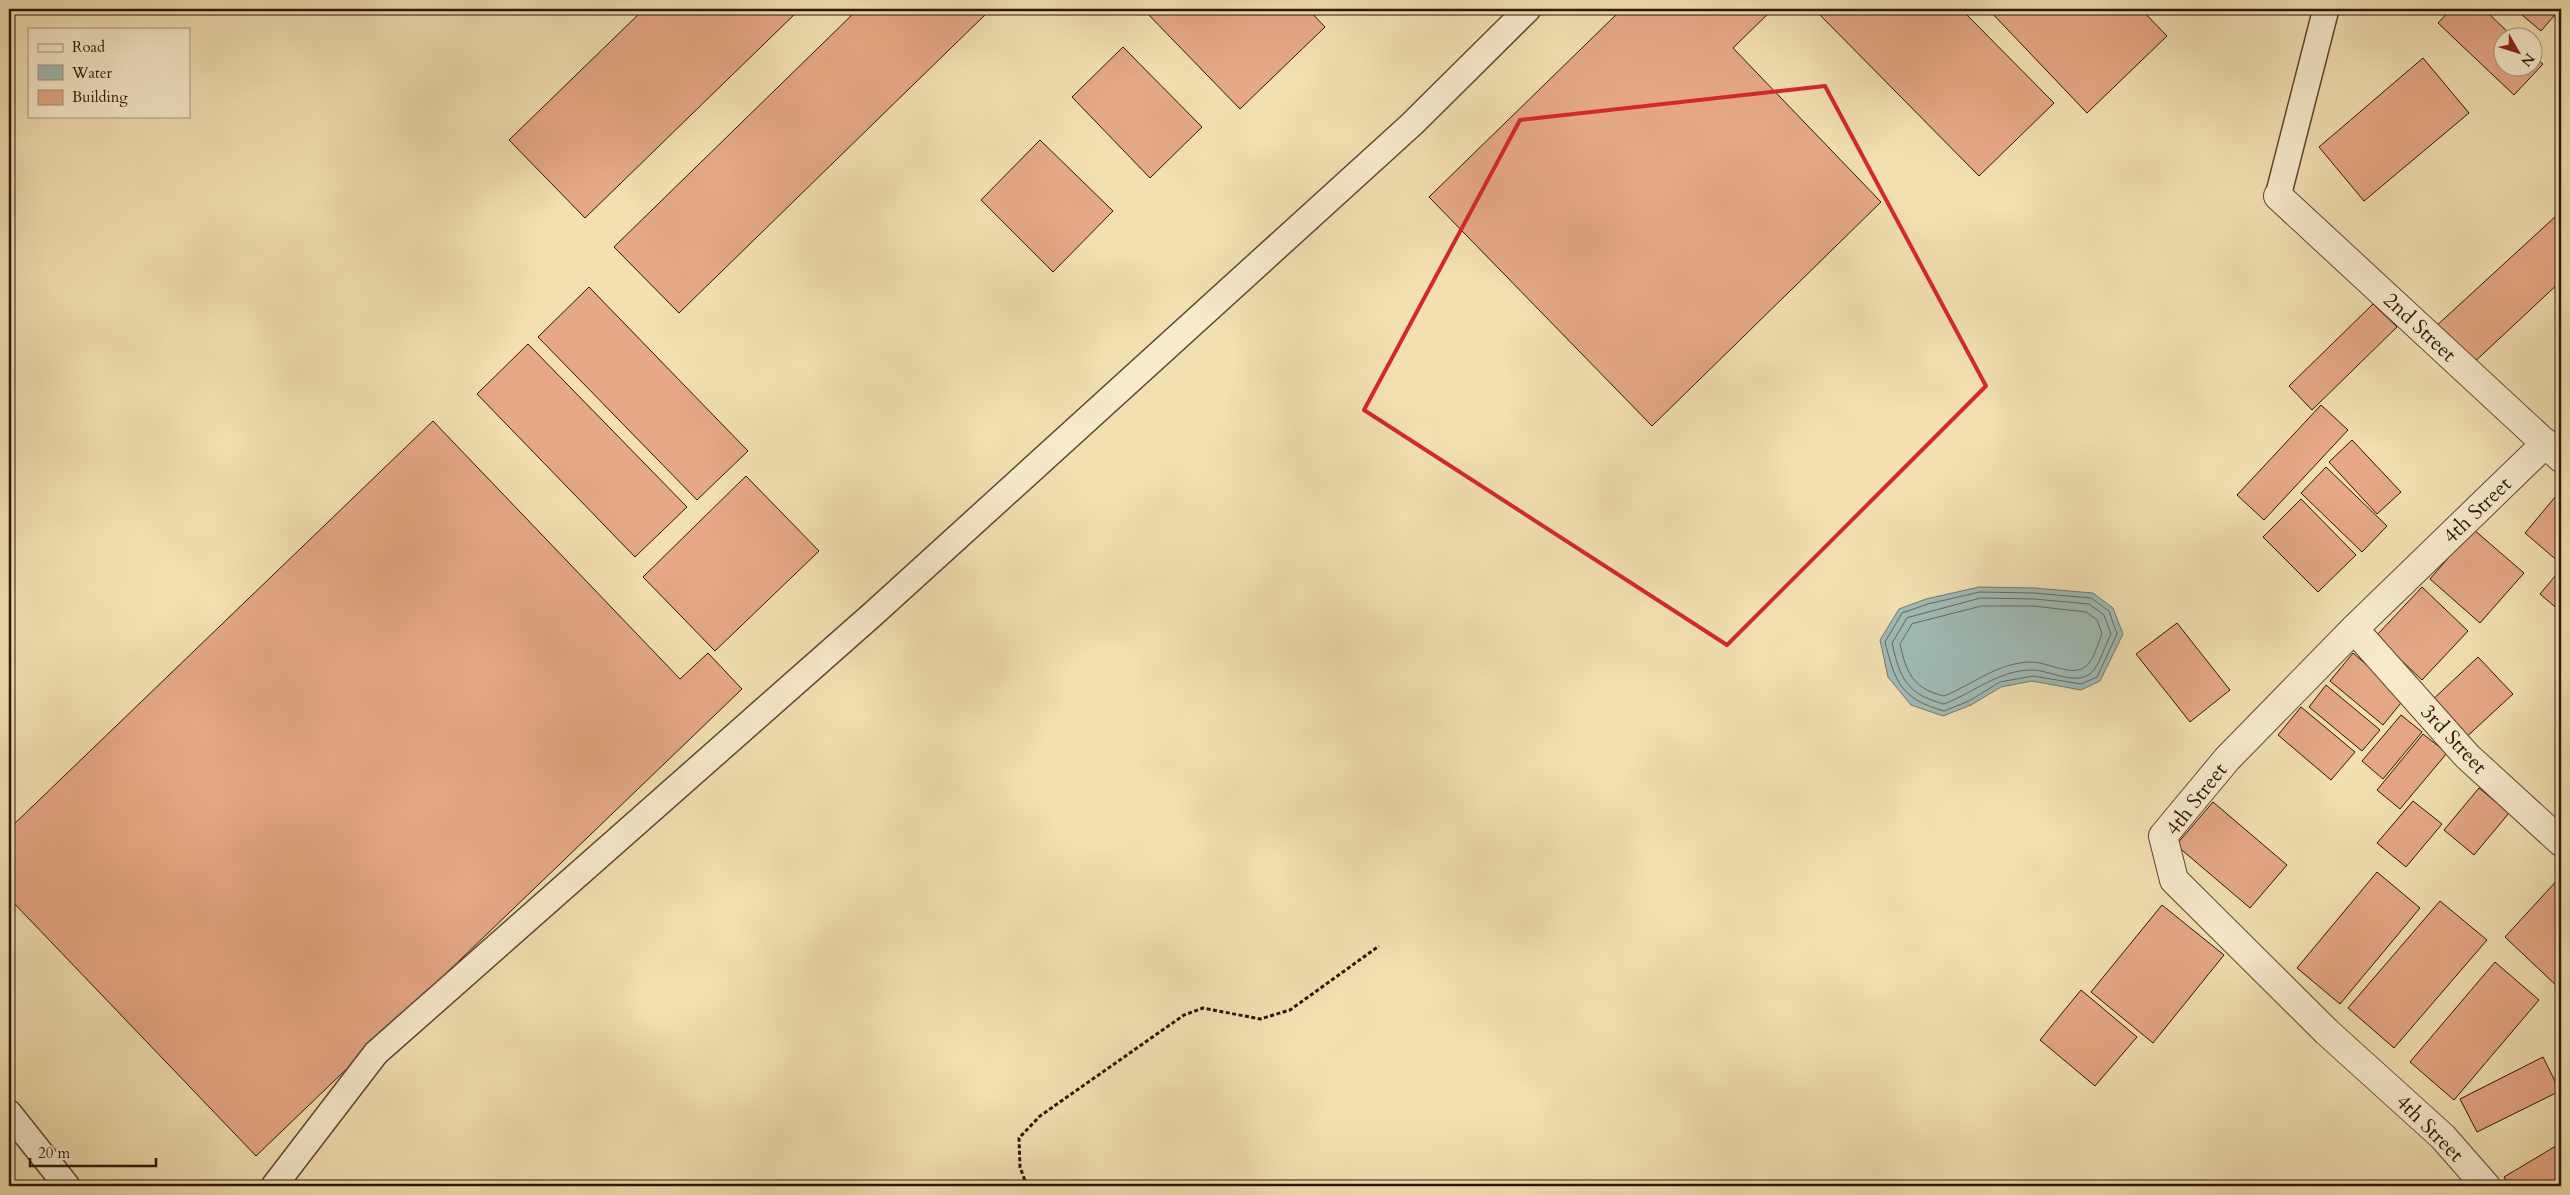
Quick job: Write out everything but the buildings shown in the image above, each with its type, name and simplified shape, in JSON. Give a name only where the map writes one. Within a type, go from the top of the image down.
[{"type":"street","name":"2nd Street","points":[[2278,196],[2554,450]]},
{"type":"street","name":"4th Street","points":[[2486,1186],[2443,1137],[2326,1032],[2174,880],[2162,836],[2227,759],[2354,629],[2554,450]]},
{"type":"street","name":"3rd Street","points":[[2354,629],[2467,756],[2561,842]]},
{"type":"lane","points":[[274,1186],[376,1052],[895,594],[1412,124],[1528,9]]},
{"type":"lane","points":[[2278,196],[2326,9]]},
{"type":"lane","points":[[9,1113],[67,1186]]},
{"type":"path","points":[[1027,1186],[1020,1167],[1018,1138],[1040,1116],[1184,1014],[1202,1008],[1260,1018],[1290,1010],[1378,946]]},
{"type":"highlighted area","points":[[1825,86],[1986,386],[1727,645],[1364,410],[1520,120]]},
{"type":"water","points":[[1979,587],[2034,588],[2093,593],[2113,608],[2123,634],[2100,681],[2081,690],[2032,681],[2001,687],[1971,705],[1943,716],[1911,705],[1888,677],[1880,640],[1899,609],[1926,599]]}]
